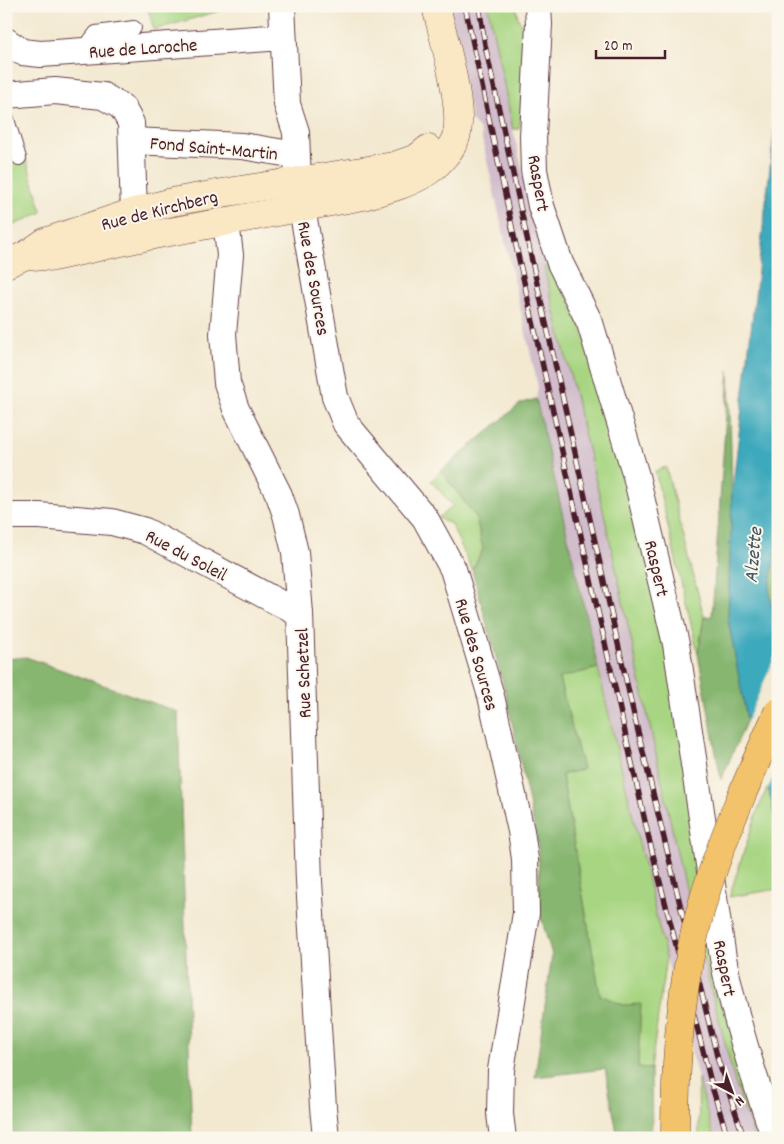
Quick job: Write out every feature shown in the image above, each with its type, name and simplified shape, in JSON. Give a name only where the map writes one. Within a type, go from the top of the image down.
[{"type":"main road","name":"Rue de Kirchberg","points":[[16,259],[53,257],[148,236],[363,196],[397,186],[424,174],[445,156],[456,138],[459,116],[436,6]]},
{"type":"main road","name":"Rue de Kirchberg","points":[[16,259],[46,242],[134,212],[172,202],[222,193],[297,168],[394,166],[417,158],[432,145],[443,129],[454,89]]},
{"type":"main road","points":[[297,168],[302,208]]},
{"type":"main road","points":[[222,193],[226,222]]},
{"type":"main road","points":[[675,1138],[677,1048],[684,985],[695,934],[708,883],[738,803],[778,712]]},
{"type":"street","points":[[282,6],[287,104],[296,132],[297,168]]},
{"type":"street","name":"Raspert","points":[[538,6],[539,24],[533,136],[534,170],[541,206],[560,263],[590,323],[636,476],[676,644],[723,958],[731,998],[753,1075],[775,1138]]},
{"type":"street","name":"Rue de Laroche","points":[[6,41],[22,52],[41,54],[283,37]]},
{"type":"street","name":"Fond Saint-Martin","points":[[6,96],[55,91],[103,96],[122,107],[131,123],[134,212]]},
{"type":"street","name":"Fond Saint-Martin","points":[[132,141],[242,146],[297,168]]},
{"type":"street","name":"Rue des Sources","points":[[302,208],[335,397],[346,424],[425,518],[454,569],[491,696],[521,831],[525,859],[526,912],[501,1070],[500,1114],[502,1138]]},
{"type":"street","name":"Rue Schetzel","points":[[226,222],[230,255],[223,334],[227,383],[236,408],[279,495],[295,552],[300,614],[309,881],[326,1138]]},
{"type":"street","name":"Rue du Soleil","points":[[6,516],[40,516],[112,522],[146,531],[300,614]]},
{"type":"lane","points":[[90,51],[90,41],[96,33],[134,28]]},
{"type":"lane","points":[[6,116],[19,158]]},
{"type":"shaded area","points":[[448,6],[488,6],[515,139],[606,523],[684,884],[735,1082],[755,1138],[715,1138],[698,1078],[666,957],[536,399],[538,387],[480,130],[472,121]]},
{"type":"green space","points":[[147,6],[236,6],[154,30]]},
{"type":"green space","points":[[488,6],[516,6],[518,18],[526,32],[519,129],[513,129]]},
{"type":"green space","points":[[25,156],[42,212],[6,229],[6,164]]},
{"type":"green space","points":[[554,264],[584,334],[659,602],[770,1138],[755,1138],[735,1082],[684,884],[606,523],[544,267]]},
{"type":"green space","points":[[729,370],[732,493],[728,619],[747,720],[721,780],[698,654],[704,617],[712,616]]},
{"type":"green space","points":[[536,399],[598,668],[559,678],[583,769],[562,775],[600,995],[623,1005],[641,1004],[638,1067],[651,1069],[652,1138],[618,1138],[605,1069],[535,1077],[552,955],[541,917],[538,845],[506,694],[472,570],[483,549],[476,517],[441,471],[520,404]]},
{"type":"green space","points":[[666,467],[704,617],[698,654],[655,471]]},
{"type":"green space","points":[[441,471],[476,517],[483,549],[472,570],[451,524],[438,518],[453,506],[431,481]]},
{"type":"green space","points":[[778,535],[778,614],[775,625],[769,589]]},
{"type":"green space","points":[[26,657],[178,712],[192,1138],[6,1138],[6,659]]},
{"type":"green space","points":[[598,668],[666,957],[651,1069],[638,1067],[623,1005],[600,995],[562,775],[583,769],[558,677]]},
{"type":"green space","points":[[768,786],[778,834],[778,889],[729,897],[757,812]]},
{"type":"green space","points":[[698,1078],[712,1130],[715,1138],[699,1138]]},
{"type":"water","name":"Alzette","points":[[778,99],[778,534],[769,589],[778,643],[778,834],[768,786],[747,720],[728,619],[732,493]]},
{"type":"pier","points":[[778,649],[778,767],[767,790],[746,724]]},
{"type":"railway","points":[[465,6],[518,255],[649,839],[713,1090],[728,1138]]},
{"type":"railway","points":[[479,6],[485,45],[532,261],[634,715],[718,1060],[744,1138]]}]
